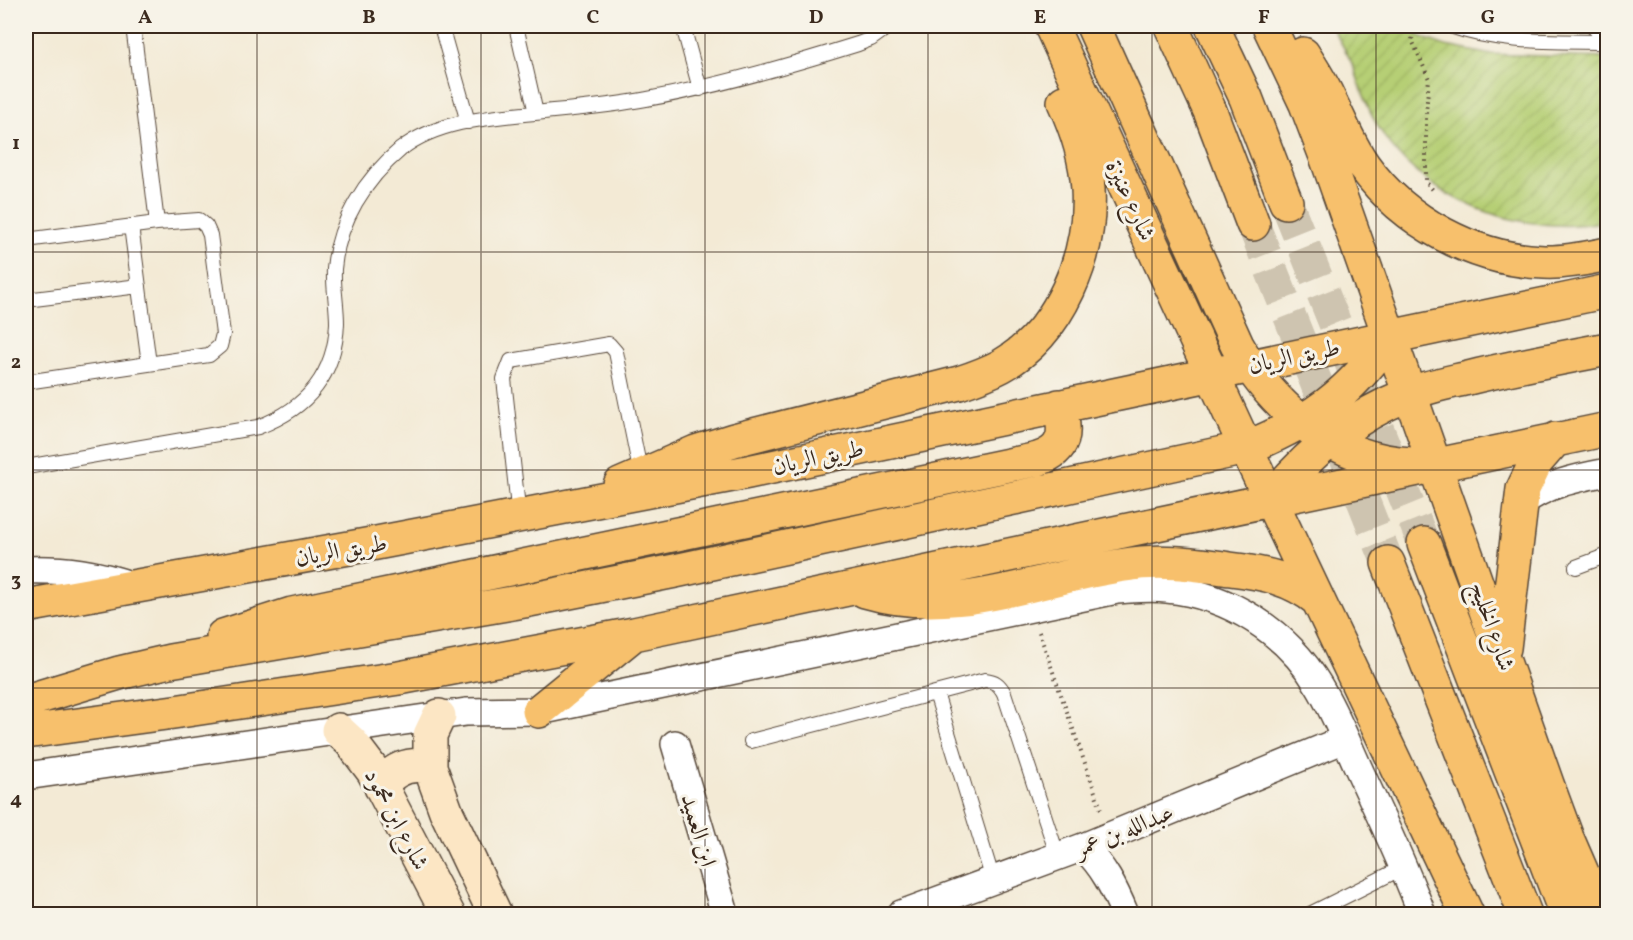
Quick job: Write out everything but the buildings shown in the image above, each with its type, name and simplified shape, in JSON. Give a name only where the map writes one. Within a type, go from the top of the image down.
[{"type":"main road","points":[[588,503],[641,475],[696,452],[734,440],[982,376],[1003,365],[1041,333],[1056,312],[1068,289],[1082,253],[1086,232],[1088,190],[1082,149],[1076,129],[1032,26]]},
{"type":"main road","name":"شارع عنيزة","points":[[1051,26],[1212,374]]},
{"type":"main road","points":[[1093,26],[1237,345],[1249,365],[1282,406],[1329,440],[1380,459],[1408,464],[1435,465]]},
{"type":"main road","points":[[1170,26],[1210,111],[1253,224]]},
{"type":"main road","points":[[1212,26],[1246,98],[1286,202]]},
{"type":"main road","points":[[26,701],[119,673],[170,661],[524,601],[1246,448],[1302,422],[1328,405],[1351,385],[1390,337],[1306,104],[1269,26]]},
{"type":"main road","points":[[1282,26],[1311,67],[1364,165],[1380,186],[1415,217],[1455,240],[1499,256],[1546,262],[1569,261],[1608,254]]},
{"type":"main road","name":"طريق الريان","points":[[26,606],[519,517],[748,472],[1608,291]]},
{"type":"main road","name":"شارع الخليج","points":[[1390,337],[1567,838],[1600,915]]},
{"type":"main road","points":[[1271,499],[1288,478],[1329,440],[1367,414],[1410,393],[1484,374],[1608,349]]},
{"type":"main road","points":[[1212,374],[1467,915]]},
{"type":"main road","points":[[170,661],[230,633],[292,614],[1038,459],[1054,451],[1063,437],[1064,420],[1059,406]]},
{"type":"main road","points":[[26,732],[399,678],[634,634],[1608,429]]},
{"type":"main road","points":[[1503,657],[1523,489],[1536,462],[1556,440]]},
{"type":"main road","name":"شارع الخليج","points":[[1424,544],[1566,915]]},
{"type":"main road","points":[[853,587],[899,598],[947,601],[994,594],[1123,565],[1160,562],[1274,576],[1305,590],[1318,600]]},
{"type":"main road","points":[[1388,563],[1525,915]]},
{"type":"main road","points":[[539,711],[634,634]]},
{"type":"street","points":[[1520,504],[1555,484],[1608,472]]},
{"type":"street","points":[[26,570],[82,572],[137,587]]},
{"type":"street","points":[[26,776],[466,712],[539,711],[1117,590],[1166,589],[1191,593],[1238,610],[1277,636],[1307,668],[1319,686],[1345,739],[1404,867],[1422,915]]},
{"type":"street","name":"شارع ابن محمود","points":[[439,716],[430,735],[430,767],[446,811],[495,915]]},
{"type":"street","name":"شارع ابن محمود","points":[[338,730],[363,756],[448,915]]},
{"type":"street","name":"عبدالله بن عمر","points":[[901,915],[1058,857],[1345,739]]},
{"type":"street","name":"ابن العميد","points":[[675,744],[724,915]]},
{"type":"street","points":[[381,787],[386,779],[401,768],[420,765],[430,767]]},
{"type":"street","points":[[1083,847],[1112,883],[1125,915]]},
{"type":"lane","points":[[133,26],[158,223]]},
{"type":"lane","points":[[441,26],[468,122]]},
{"type":"lane","points":[[516,26],[536,113]]},
{"type":"lane","points":[[683,26],[700,89]]},
{"type":"lane","points":[[26,467],[258,427],[293,410],[321,381],[336,344],[334,268],[339,240],[349,214],[363,189],[381,167],[403,148],[427,134],[468,122],[591,108],[700,89],[753,76],[858,44],[871,39],[889,26]]},
{"type":"lane","points":[[1450,26],[1490,37],[1608,41]]},
{"type":"lane","points":[[1592,26],[1608,41]]},
{"type":"lane","points":[[26,240],[131,226],[199,220],[206,226],[211,240],[223,334],[220,346],[209,355],[26,382]]},
{"type":"lane","points":[[131,226],[149,364]]},
{"type":"lane","points":[[26,300],[139,286]]},
{"type":"lane","points":[[519,517],[504,379],[511,361],[609,344],[616,352],[641,475]]},
{"type":"lane","points":[[1576,567],[1608,555]]},
{"type":"lane","points":[[751,741],[985,680],[993,681],[1004,693],[1058,857]]},
{"type":"lane","points":[[936,693],[993,880]]},
{"type":"lane","points":[[1310,915],[1404,867]]},
{"type":"path","points":[[1414,26],[1412,40],[1429,79],[1426,112],[1426,182],[1433,191]]},
{"type":"path","points":[[1038,629],[1111,835]]},
{"type":"green space","points":[[1331,26],[1401,26],[1446,46],[1487,54],[1607,58],[1607,221],[1575,225],[1542,224],[1509,219],[1447,194],[1419,175],[1396,152],[1377,125],[1351,61]]},
{"type":"tunnel","points":[[1286,202],[1424,544]]},
{"type":"tunnel","points":[[1253,224],[1388,563]]}]
